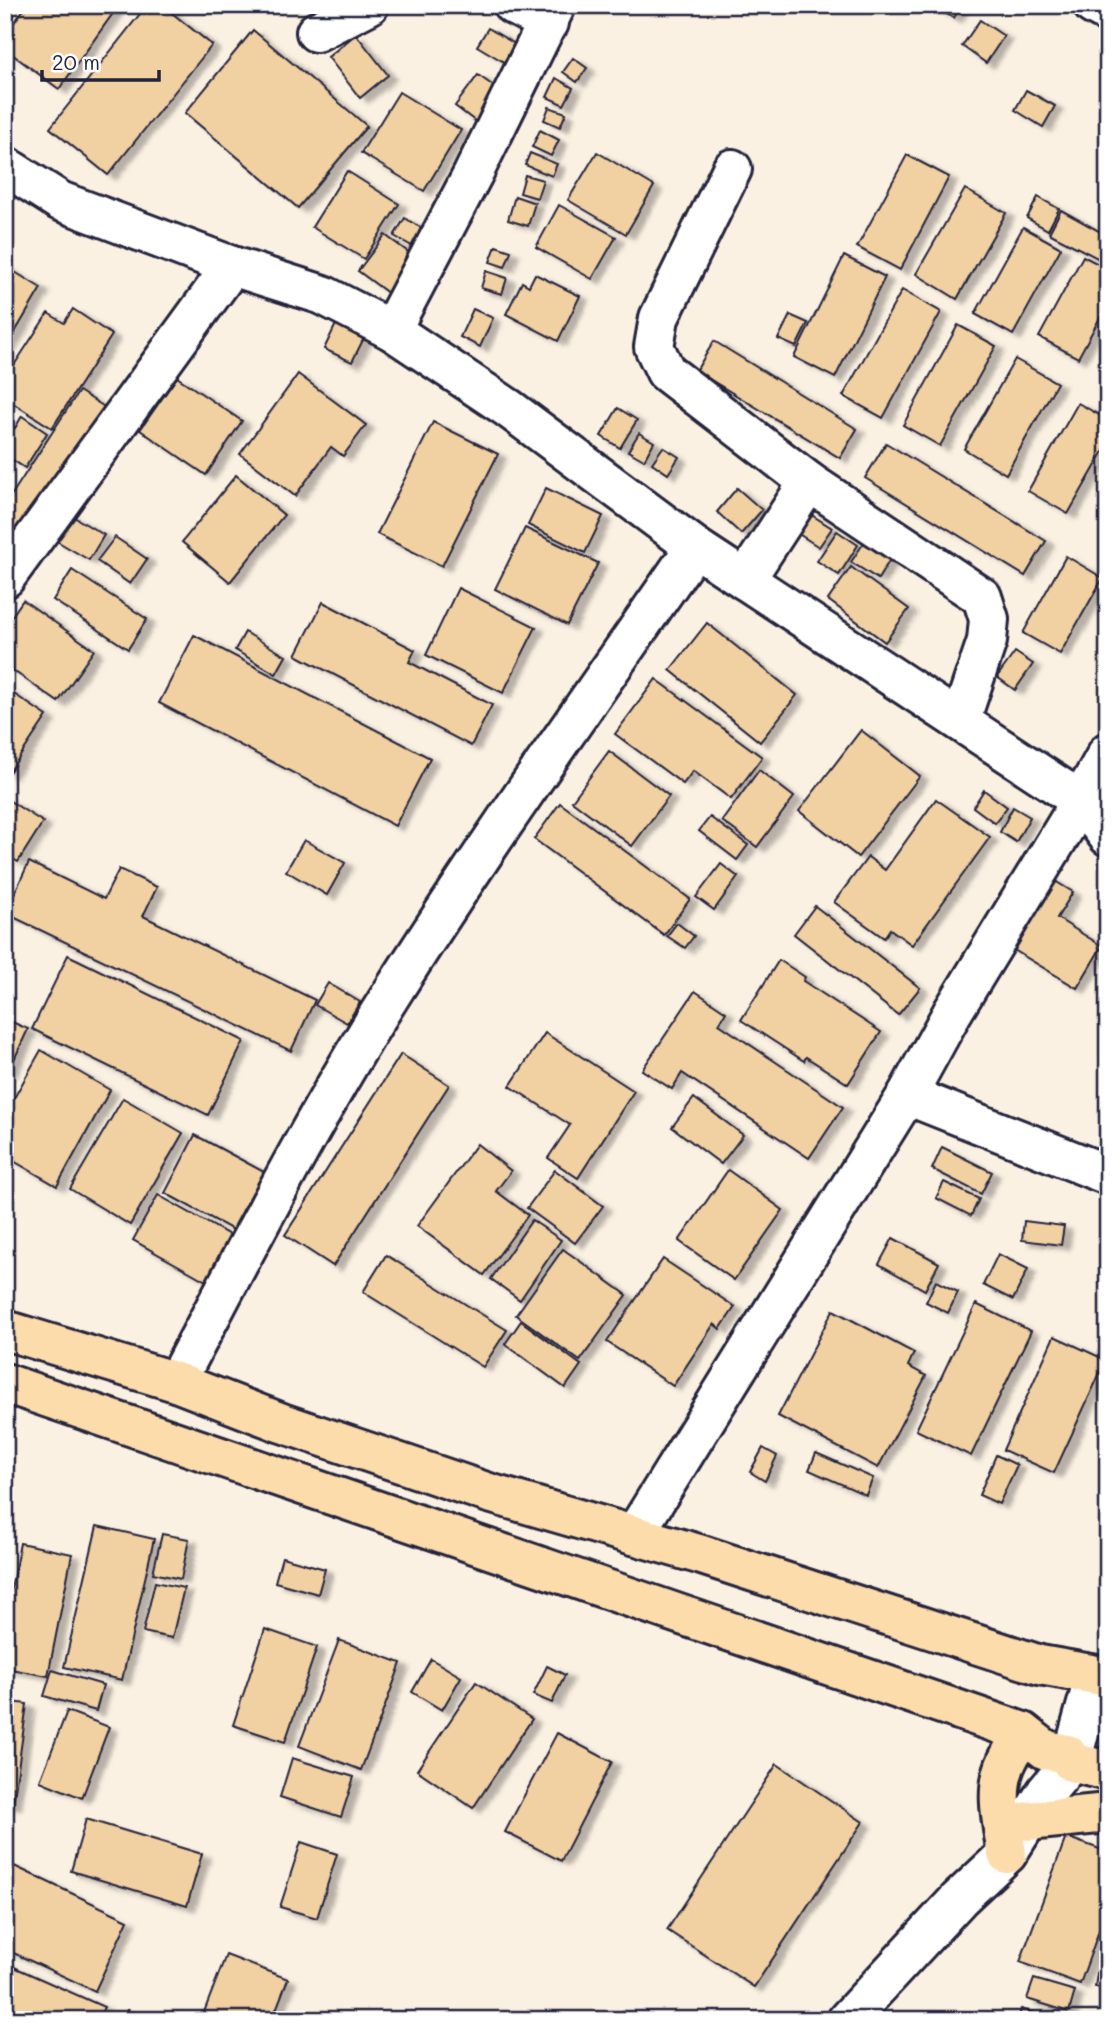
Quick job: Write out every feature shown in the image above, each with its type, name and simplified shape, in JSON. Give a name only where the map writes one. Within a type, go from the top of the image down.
[{"type":"main road","points":[[5,1330],[176,1382],[282,1423],[489,1493],[634,1535],[1040,1665],[1101,1676]]},
{"type":"main road","points":[[5,1383],[1023,1732],[1046,1750],[1067,1754],[1072,1762],[1108,1771]]},
{"type":"main road","points":[[1007,1854],[1000,1810],[1000,1790],[1005,1767],[1023,1732]]},
{"type":"main road","points":[[1028,1821],[1108,1813]]},
{"type":"street","points":[[316,32],[369,5]]},
{"type":"street","points":[[391,330],[552,14],[513,5]]},
{"type":"street","points":[[1093,5],[1108,13]]},
{"type":"street","points":[[5,166],[60,201],[232,267],[323,295],[391,330],[508,408],[695,547],[1081,801],[1108,836]]},
{"type":"street","points":[[732,169],[659,318],[654,347],[666,372],[809,482],[982,597],[989,619],[987,641],[960,721]]},
{"type":"street","points":[[5,578],[232,267]]},
{"type":"street","points":[[745,580],[809,482]]},
{"type":"street","points":[[176,1382],[294,1160],[391,994],[514,808],[695,547]]},
{"type":"street","points":[[634,1535],[907,1095],[952,1013],[1108,752]]},
{"type":"street","points":[[907,1095],[1108,1175]]},
{"type":"street","points":[[847,2020],[959,1899],[1007,1854],[1046,1792],[1072,1762],[1101,1676]]},
{"type":"building","points":[[27,5],[112,5],[116,9],[59,89],[5,49],[5,35]]},
{"type":"building","points":[[147,5],[162,5],[212,45],[108,175],[50,128]]},
{"type":"building","points":[[930,5],[961,5],[954,18]]},
{"type":"building","points":[[980,20],[1004,36],[986,63],[962,46]]},
{"type":"building","points":[[488,28],[515,44],[504,62],[477,46]]},
{"type":"building","points":[[253,30],[367,126],[298,208],[185,113]]},
{"type":"building","points":[[356,34],[388,75],[360,98],[328,57]]},
{"type":"building","points":[[573,58],[587,68],[577,82],[563,72]]},
{"type":"building","points":[[478,75],[506,95],[483,127],[455,106]]},
{"type":"building","points":[[556,78],[573,88],[564,105],[547,97]]},
{"type":"building","points":[[1026,90],[1055,106],[1043,127],[1015,110]]},
{"type":"building","points":[[399,92],[461,130],[424,191],[361,153]]},
{"type":"building","points":[[549,107],[566,113],[560,127],[544,120]]},
{"type":"building","points":[[540,130],[559,140],[551,156],[532,147]]},
{"type":"building","points":[[597,152],[654,186],[626,234],[568,200]]},
{"type":"building","points":[[530,153],[557,164],[552,176],[525,165]]},
{"type":"building","points":[[907,155],[949,177],[900,270],[857,247]]},
{"type":"building","points":[[347,171],[399,204],[364,259],[312,227]]},
{"type":"building","points":[[525,175],[543,180],[537,198],[520,193]]},
{"type":"building","points":[[965,189],[1006,213],[957,299],[916,274]]},
{"type":"building","points":[[515,196],[535,203],[528,226],[508,220]]},
{"type":"building","points":[[1038,197],[1059,209],[1048,230],[1027,218]]},
{"type":"building","points":[[559,205],[616,237],[592,279],[536,247]]},
{"type":"building","points":[[1061,210],[1108,236],[1107,263],[1049,233]]},
{"type":"building","points":[[405,218],[429,233],[419,250],[394,236]]},
{"type":"building","points":[[1023,227],[1061,248],[1013,335],[975,314]]},
{"type":"building","points":[[385,235],[415,257],[388,293],[358,271]]},
{"type":"building","points":[[496,246],[511,251],[505,267],[490,262]]},
{"type":"building","points":[[844,256],[885,277],[835,378],[794,357]]},
{"type":"building","points":[[1083,256],[1108,269],[1108,303],[1078,358],[1039,337]]},
{"type":"building","points":[[5,266],[41,288],[5,349]]},
{"type":"building","points":[[486,271],[507,278],[502,294],[481,288]]},
{"type":"building","points":[[535,274],[580,296],[558,341],[506,314],[522,282],[529,286]]},
{"type":"building","points":[[902,290],[941,312],[883,418],[843,396]]},
{"type":"building","points":[[73,309],[112,335],[52,428],[5,398],[5,379],[48,313],[64,323]]},
{"type":"building","points":[[473,309],[493,318],[480,347],[460,337]]},
{"type":"building","points":[[790,315],[808,323],[796,347],[778,339]]},
{"type":"building","points":[[337,322],[365,336],[352,362],[324,349]]},
{"type":"building","points":[[958,325],[996,346],[940,446],[903,425]]},
{"type":"building","points":[[714,341],[857,429],[840,458],[696,371]]},
{"type":"building","points":[[1015,359],[1057,383],[1006,474],[964,449]]},
{"type":"building","points":[[298,374],[366,425],[343,456],[331,447],[295,496],[240,454]]},
{"type":"building","points":[[177,377],[242,421],[206,475],[140,430]]},
{"type":"building","points":[[79,391],[111,411],[28,539],[5,525],[5,505]]},
{"type":"building","points":[[1078,403],[1108,420],[1108,444],[1068,514],[1028,491]]},
{"type":"building","points":[[618,408],[637,420],[620,448],[601,436]]},
{"type":"building","points":[[22,416],[47,433],[25,468],[5,455],[5,422],[15,428]]},
{"type":"building","points":[[433,422],[498,454],[442,566],[377,534]]},
{"type":"building","points":[[639,433],[654,442],[644,460],[628,451]]},
{"type":"building","points":[[886,443],[1046,541],[1025,576],[865,478]]},
{"type":"building","points":[[663,447],[679,457],[668,474],[652,463]]},
{"type":"building","points":[[236,475],[284,515],[230,582],[182,542]]},
{"type":"building","points":[[546,488],[603,516],[585,553],[528,525]]},
{"type":"building","points":[[737,488],[762,510],[741,534],[717,512]]},
{"type":"building","points":[[69,514],[104,535],[89,560],[55,540]]},
{"type":"building","points":[[810,514],[832,528],[819,547],[797,533]]},
{"type":"building","points":[[525,528],[598,563],[567,625],[495,589]]},
{"type":"building","points":[[837,531],[858,545],[839,575],[817,561]]},
{"type":"building","points":[[871,532],[897,548],[878,579],[851,562]]},
{"type":"building","points":[[115,537],[147,559],[130,584],[97,561]]},
{"type":"building","points":[[1066,556],[1103,578],[1060,654],[1023,633]]},
{"type":"building","points":[[851,567],[909,609],[885,642],[828,600]]},
{"type":"building","points":[[72,570],[147,619],[128,649],[53,600]]},
{"type":"building","points":[[458,588],[536,627],[503,693],[426,655]]},
{"type":"building","points":[[23,600],[94,650],[58,702],[5,665],[5,626]]},
{"type":"building","points":[[323,602],[415,650],[409,662],[492,705],[471,746],[296,655]]},
{"type":"building","points":[[707,623],[797,695],[760,742],[670,670]]},
{"type":"building","points":[[245,632],[286,656],[276,674],[235,650]]},
{"type":"building","points":[[194,635],[430,758],[395,826],[159,703]]},
{"type":"building","points":[[1015,652],[1033,664],[1015,690],[997,677]]},
{"type":"building","points":[[656,679],[762,757],[731,799],[693,771],[683,784],[615,734]]},
{"type":"building","points":[[5,688],[47,716],[8,774],[5,772]]},
{"type":"building","points":[[861,730],[920,776],[858,857],[799,811]]},
{"type":"building","points":[[609,751],[669,796],[632,846],[572,801]]},
{"type":"building","points":[[759,770],[794,797],[757,847],[722,821]]},
{"type":"building","points":[[984,790],[1007,807],[995,823],[973,807]]},
{"type":"building","points":[[5,798],[43,822],[18,862],[5,854]]},
{"type":"building","points":[[936,799],[990,837],[912,945],[890,929],[884,938],[834,902],[868,857],[885,870]]},
{"type":"building","points":[[560,803],[690,899],[664,935],[534,839]]},
{"type":"building","points":[[1013,807],[1030,817],[1016,842],[1000,832]]},
{"type":"building","points":[[710,817],[748,845],[737,860],[699,831]]},
{"type":"building","points":[[304,840],[345,863],[327,895],[286,871]]},
{"type":"building","points":[[29,862],[104,899],[119,869],[157,887],[143,916],[315,1000],[291,1051],[5,913]]},
{"type":"building","points":[[721,864],[738,877],[714,910],[696,897]]},
{"type":"building","points":[[1045,875],[1073,892],[1057,918],[1102,946],[1077,988],[1004,944]]},
{"type":"building","points":[[815,906],[920,988],[898,1015],[794,934]]},
{"type":"building","points":[[677,923],[694,936],[685,948],[667,936]]},
{"type":"building","points":[[68,955],[244,1041],[208,1115],[32,1029]]},
{"type":"building","points":[[779,960],[805,977],[803,981],[881,1032],[848,1084],[806,1057],[804,1061],[741,1020]]},
{"type":"building","points":[[328,983],[360,1002],[347,1023],[315,1005]]},
{"type":"building","points":[[695,991],[726,1012],[719,1024],[843,1107],[809,1158],[682,1073],[672,1089],[642,1070]]},
{"type":"building","points":[[5,1019],[28,1029],[8,1073],[5,1071]]},
{"type":"building","points":[[545,1033],[634,1091],[578,1178],[548,1158],[570,1125],[510,1086]]},
{"type":"building","points":[[41,1050],[110,1090],[57,1186],[5,1156],[5,1114]]},
{"type":"building","points":[[401,1054],[449,1085],[333,1266],[285,1235]]},
{"type":"building","points":[[123,1098],[183,1133],[130,1225],[70,1189]]},
{"type":"building","points":[[694,1098],[743,1135],[721,1164],[672,1127]]},
{"type":"building","points":[[195,1135],[264,1172],[233,1230],[165,1193]]},
{"type":"building","points":[[477,1144],[511,1171],[496,1191],[528,1215],[484,1275],[417,1226]]},
{"type":"building","points":[[942,1147],[992,1172],[981,1194],[932,1169]]},
{"type":"building","points":[[555,1170],[603,1206],[575,1243],[527,1208]]},
{"type":"building","points":[[728,1170],[783,1210],[734,1280],[679,1241]]},
{"type":"building","points":[[944,1182],[979,1199],[971,1216],[936,1198]]},
{"type":"building","points":[[158,1195],[231,1236],[206,1281],[133,1240]]},
{"type":"building","points":[[532,1220],[561,1240],[520,1300],[491,1279]]},
{"type":"building","points":[[1024,1221],[1064,1226],[1061,1245],[1022,1240]]},
{"type":"building","points":[[893,1238],[939,1263],[925,1290],[879,1264]]},
{"type":"building","points":[[563,1249],[627,1295],[580,1361],[516,1315]]},
{"type":"building","points":[[998,1254],[1028,1269],[1013,1300],[983,1285]]},
{"type":"building","points":[[386,1255],[507,1330],[483,1367],[363,1292]]},
{"type":"building","points":[[663,1259],[735,1307],[720,1329],[714,1324],[673,1386],[607,1342]]},
{"type":"building","points":[[936,1281],[958,1292],[948,1313],[926,1302]]},
{"type":"building","points":[[976,1304],[1031,1331],[971,1456],[916,1430]]},
{"type":"building","points":[[833,1310],[914,1353],[908,1366],[926,1376],[878,1468],[778,1416]]},
{"type":"building","points":[[521,1321],[581,1365],[565,1388],[505,1344]]},
{"type":"building","points":[[1054,1336],[1106,1360],[1054,1473],[1003,1450]]},
{"type":"building","points":[[763,1448],[777,1456],[765,1481],[750,1472]]},
{"type":"building","points":[[816,1453],[873,1478],[866,1495],[809,1470]]},
{"type":"building","points":[[996,1455],[1017,1465],[999,1504],[979,1495]]},
{"type":"building","points":[[97,1526],[154,1539],[122,1680],[64,1667]]},
{"type":"building","points":[[162,1534],[189,1539],[181,1579],[153,1573]]},
{"type":"building","points":[[20,1543],[72,1554],[48,1676],[5,1668],[5,1621]]},
{"type":"building","points":[[282,1557],[325,1569],[318,1594],[275,1582]]},
{"type":"building","points":[[155,1582],[184,1588],[172,1638],[143,1632]]},
{"type":"building","points":[[265,1629],[317,1647],[285,1742],[233,1725]]},
{"type":"building","points":[[339,1640],[401,1663],[361,1770],[299,1746]]},
{"type":"building","points":[[431,1659],[461,1677],[442,1710],[412,1692]]},
{"type":"building","points":[[547,1666],[565,1675],[552,1703],[533,1695]]},
{"type":"building","points":[[52,1670],[103,1685],[96,1711],[44,1696]]},
{"type":"building","points":[[476,1682],[532,1719],[473,1808],[417,1770]]},
{"type":"building","points":[[5,1701],[27,1704],[13,1805],[5,1804]]},
{"type":"building","points":[[67,1711],[109,1727],[82,1798],[40,1781]]},
{"type":"building","points":[[557,1733],[612,1762],[561,1861],[505,1832]]},
{"type":"building","points":[[292,1758],[354,1777],[341,1817],[280,1797]]},
{"type":"building","points":[[777,1764],[863,1822],[754,1987],[667,1930]]},
{"type":"building","points":[[86,1819],[202,1854],[187,1906],[71,1871]]},
{"type":"building","points":[[1066,1837],[1108,1852],[1108,1905],[1080,1984],[1020,1962]]},
{"type":"building","points":[[301,1842],[337,1854],[317,1918],[280,1907]]},
{"type":"building","points":[[12,1865],[128,1920],[95,1991],[5,1949],[5,1880]]},
{"type":"building","points":[[1101,1947],[1108,1948],[1108,1989],[1095,1987]]},
{"type":"building","points":[[226,1955],[288,1979],[272,2020],[201,2020]]},
{"type":"building","points":[[5,1963],[104,2007],[98,2020],[5,2020]]},
{"type":"building","points":[[1034,1979],[1075,1991],[1069,2012],[1027,1999]]},
{"type":"building","points":[[1021,2009],[1058,2020],[1018,2020]]},
{"type":"building","points":[[127,2010],[152,2020],[123,2020]]},
{"type":"building","points":[[623,2011],[632,2020],[614,2020]]}]
